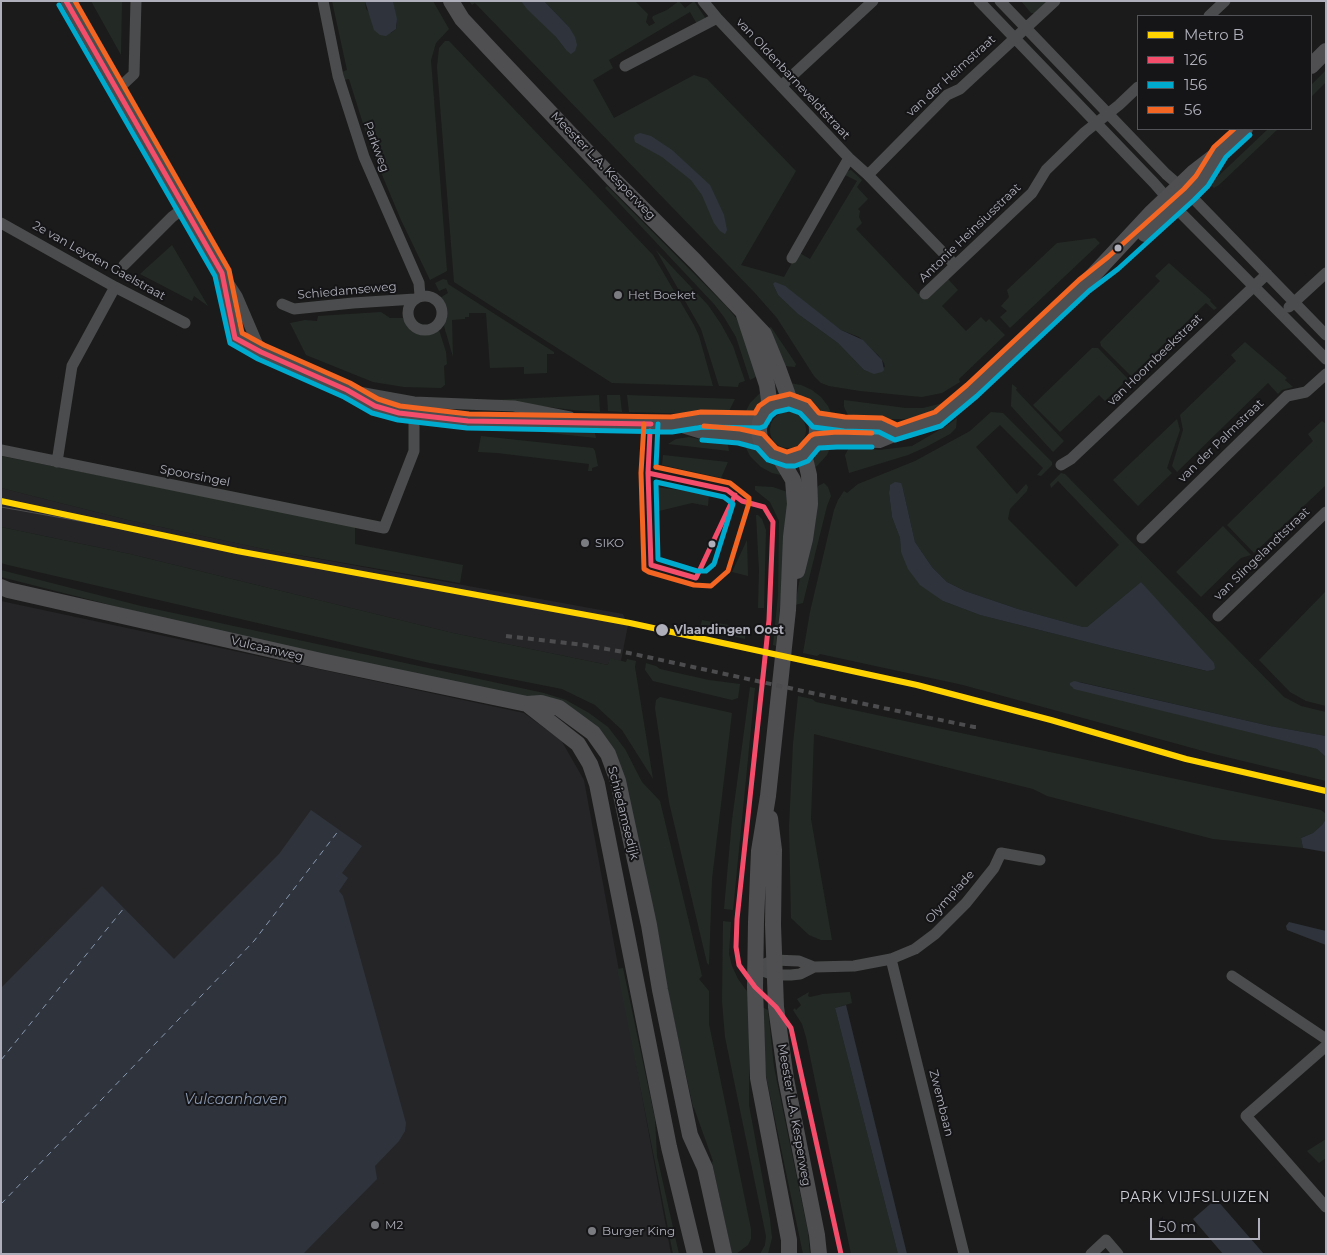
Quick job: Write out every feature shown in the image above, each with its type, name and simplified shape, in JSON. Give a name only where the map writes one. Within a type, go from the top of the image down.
[{"type":"main road","name":"Meester L.A. Kesperweg","points":[[451,1],[462,19],[612,178],[695,261],[764,334],[790,401]]},
{"type":"main road","points":[[1312,65],[1326,51]]},
{"type":"main road","points":[[815,441],[844,439],[879,440],[939,419],[972,391],[1084,285],[1108,258],[1184,190],[1194,172],[1244,130]]},
{"type":"main road","name":"Meester L.A. Kesperweg","points":[[744,313],[767,385],[764,415]]},
{"type":"main road","points":[[790,401],[805,407],[815,420],[817,431],[815,441],[804,454],[793,458],[780,458],[768,452],[761,441],[759,431],[764,415],[778,402],[790,401]]},
{"type":"main road","points":[[815,420],[837,424],[881,425],[896,433]]},
{"type":"main road","name":"Meester L.A. Kesperweg","points":[[788,610],[805,539],[810,504],[809,475],[804,454]]},
{"type":"main road","name":"Meester L.A. Kesperweg","points":[[780,458],[791,474],[796,504],[791,536],[788,610],[768,796],[759,851],[755,968],[758,1078],[789,1240],[789,1254]]},
{"type":"main road","name":"Vulcaanweg","points":[[3,589],[321,661],[527,704]]},
{"type":"main road","name":"Schiedamsedijk","points":[[527,704],[541,703],[559,708],[593,733],[608,754],[618,781],[690,1135],[705,1168],[724,1254]]},
{"type":"main road","name":"Schiedamsedijk","points":[[527,704],[578,744],[590,764],[597,784],[669,1147],[695,1254]]},
{"type":"main road","name":"Meester L.A. Kesperweg","points":[[768,796],[774,850],[774,968],[776,1007],[786,1079],[817,1235],[819,1254]]},
{"type":"street","points":[[66,1],[184,208],[237,296],[261,352]]},
{"type":"street","points":[[117,90],[134,74],[136,1]]},
{"type":"street","name":"Parkweg","points":[[323,1],[338,76],[364,157],[419,284],[418,298]]},
{"type":"street","name":"van Oldenbarneveldtstraat","points":[[703,1],[849,158],[868,175],[955,265]]},
{"type":"street","points":[[781,86],[873,1]]},
{"type":"street","points":[[979,1],[1171,202],[1326,359]]},
{"type":"street","points":[[1000,1],[1108,114],[1326,335]]},
{"type":"street","name":"van der Heimstraat","points":[[868,175],[947,95],[960,89],[1055,1]]},
{"type":"street","points":[[1210,15],[1225,1]]},
{"type":"street","name":"van Oldenbarneveldtstraat","points":[[625,66],[717,18]]},
{"type":"street","name":"Antonie Heinsiusstraat","points":[[925,294],[1032,193],[1046,170],[1137,88]]},
{"type":"street","name":"van Oldenbarneveldtstraat","points":[[792,258],[849,158]]},
{"type":"street","points":[[124,265],[172,217],[184,208]]},
{"type":"street","name":"2e van Leyden Gaelstraat","points":[[1,223],[115,287],[185,323]]},
{"type":"street","points":[[222,273],[235,338],[261,352],[346,390],[375,406],[399,413],[468,421],[596,422],[672,425],[702,419],[764,415]]},
{"type":"street","points":[[1283,314],[1326,273]]},
{"type":"street","name":"van Hoornbeekstraat","points":[[1061,465],[1071,459],[1267,274]]},
{"type":"street","points":[[57,462],[72,366],[115,287]]},
{"type":"street","name":"Schiedamseweg","points":[[282,304],[294,309],[418,298]]},
{"type":"street","name":"van der Palmstraat","points":[[1142,538],[1286,396],[1306,392],[1326,374]]},
{"type":"street","points":[[346,390],[414,402],[514,406],[596,422]]},
{"type":"street","points":[[414,402],[414,415]]},
{"type":"street","points":[[468,421],[476,405]]},
{"type":"street","name":"Spoorsingel","points":[[1,450],[384,528],[414,451],[414,415]]},
{"type":"street","points":[[672,425],[700,433],[739,436],[761,441]]},
{"type":"street","name":"van Slingelandtstraat","points":[[1218,616],[1326,512]]},
{"type":"street","name":"Olympiade","points":[[755,968],[774,968],[800,974],[814,967],[854,966],[891,959],[915,949],[935,934],[966,903],[994,868],[1001,853],[1040,860]]},
{"type":"street","name":"Zwembaan","points":[[891,959],[964,1254]]},
{"type":"street","points":[[1232,976],[1326,1039]]},
{"type":"street","points":[[1326,1046],[1246,1116],[1326,1207]]},
{"type":"street","points":[[1091,1254],[1106,1240],[1118,1254]]},
{"type":"shaded area","points":[[91,1],[122,1],[121,55]]},
{"type":"shaded area","points":[[332,1],[365,1],[366,9],[391,33],[396,29],[397,24],[393,1],[433,1],[449,29],[436,43],[431,60],[447,271],[430,280],[401,220],[370,146],[349,79],[344,80],[342,72],[347,70]]},
{"type":"shaded area","points":[[469,1],[521,1],[566,50],[569,27],[544,1],[635,1],[648,14],[646,22],[649,26],[655,23],[652,18],[653,16],[667,10],[679,1],[685,8],[694,1],[706,19],[697,24],[690,12],[609,60],[613,68],[593,80],[614,118],[694,75],[707,79],[796,171],[741,265],[784,277],[798,252],[810,259],[857,181],[845,175],[851,170],[862,180],[857,187],[868,199],[858,209],[862,223],[856,229],[926,300],[948,279],[958,290],[942,306],[966,331],[981,317],[986,322],[989,319],[1005,335],[959,379],[960,382],[942,393],[922,397],[860,391],[821,383],[814,376],[777,318],[755,293],[475,3],[472,5]],"holes":[[[773,284],[841,330],[859,337],[879,356],[885,367],[869,372],[864,370],[838,343],[798,314],[778,295]]]},
{"type":"shaded area","points":[[1021,1],[1046,2],[1035,13],[1031,13]]},
{"type":"shaded area","points":[[445,41],[451,43],[653,255],[694,325],[699,336],[713,386],[612,383],[454,282],[437,67],[439,48]]},
{"type":"shaded area","points":[[1326,70],[1326,82],[1312,96],[1312,84]]},
{"type":"shaded area","points":[[1267,130],[1277,130],[1219,185],[1214,188],[1210,184]]},
{"type":"shaded area","points":[[607,186],[736,318],[743,331],[757,376],[750,380],[736,337],[714,304],[605,188]]},
{"type":"shaded area","points":[[1095,238],[1100,243],[1010,328],[1000,317],[1007,311],[1001,306],[1009,297],[1007,290],[1057,243]]},
{"type":"shaded area","points":[[172,245],[208,306],[194,296],[192,301],[140,274]]},
{"type":"shaded area","points":[[656,250],[708,305],[721,324],[733,346],[745,381],[739,383],[738,387],[719,386],[701,329]]},
{"type":"shaded area","points":[[1169,263],[1211,300],[1217,308],[1214,310],[1206,303],[1131,376],[1101,346],[1100,342],[1160,281],[1155,276]]},
{"type":"shaded area","points":[[443,279],[554,352],[554,354],[547,354],[547,373],[524,374],[524,367],[490,368],[486,313],[469,313],[469,317],[465,317],[465,319],[452,320],[453,357],[444,326],[446,310],[440,298],[448,293],[446,288],[439,291],[435,283]]},
{"type":"shaded area","points":[[381,312],[390,318],[403,318],[410,329],[421,334],[430,334],[439,330],[446,352],[447,364],[444,366],[445,385],[441,388],[404,387],[373,382],[306,355],[290,323],[305,320],[317,321],[318,316]]},
{"type":"shaded area","points":[[771,327],[796,364],[795,367],[784,366],[769,328]]},
{"type":"shaded area","points":[[1245,342],[1287,378],[1285,380],[1293,387],[1282,390],[1278,394],[1268,383],[1177,472],[1172,466],[1183,430],[1180,415],[1236,361],[1231,355]]},
{"type":"shaded area","points":[[1092,348],[1098,348],[1128,379],[1105,401],[1099,395],[1060,432],[1033,405]]},
{"type":"shaded area","points":[[790,383],[801,385],[821,397],[833,417],[827,417],[807,399],[797,395]]},
{"type":"shaded area","points":[[1012,384],[1064,441],[1053,452],[1011,406]]},
{"type":"shaded area","points":[[763,390],[763,400],[760,407],[754,413],[744,415],[750,403]]},
{"type":"shaded area","points":[[599,395],[600,412],[492,400]]},
{"type":"shaded area","points":[[607,395],[620,395],[622,412],[608,411]]},
{"type":"shaded area","points":[[627,395],[735,399],[727,415],[629,412]]},
{"type":"shaded area","points":[[844,400],[906,408],[923,408],[943,403],[920,418],[850,419],[844,407]]},
{"type":"shaded area","points":[[788,412],[795,413],[801,417],[805,423],[805,437],[801,443],[795,447],[788,448],[781,447],[775,443],[771,437],[770,430],[771,423],[775,417],[781,413]]},
{"type":"shaded area","points":[[991,412],[1003,413],[1052,462],[1052,465],[1041,476],[1037,475],[1043,468],[1000,425],[976,447],[1017,494],[1026,484],[1028,487],[1027,491],[1010,509],[1008,519],[1076,587],[1119,545],[1058,481],[1051,488],[1050,484],[1061,473],[1065,474],[1284,697],[1301,706],[1326,712],[1326,736],[1270,726],[1080,682],[1071,687],[1317,749],[1326,757],[1326,781],[1214,754],[963,685],[820,654],[817,656],[803,653],[810,612],[834,510],[844,491],[847,493],[858,484],[915,461],[970,431]],"holes":[[[890,485],[903,489],[915,542],[932,567],[947,582],[965,591],[1018,609],[1083,627],[1087,627],[1141,582],[1213,670],[1206,671],[980,615],[943,601],[901,552],[900,538],[892,517],[889,493]]]},
{"type":"shaded area","points":[[957,418],[956,428],[950,434],[926,447],[908,455],[849,473],[845,455],[850,446],[879,450],[912,446]]},
{"type":"shaded area","points":[[1177,419],[1180,430],[1167,468],[1172,473],[1138,506],[1113,480]]},
{"type":"shaded area","points":[[1322,421],[1326,424],[1326,485],[1254,553],[1227,525],[1313,441],[1308,434]]},
{"type":"shaded area","points":[[512,427],[595,433],[596,438],[512,429]]},
{"type":"shaded area","points":[[481,436],[593,448],[598,466],[592,468],[592,471],[588,471],[589,464],[478,452]]},
{"type":"shaded area","points":[[689,437],[715,442],[727,440],[729,451],[668,444],[676,439]]},
{"type":"shaded area","points":[[743,442],[758,448],[764,456],[778,465],[785,476],[772,473],[761,467],[750,456]]},
{"type":"shaded area","points":[[832,444],[827,455],[812,469],[816,451],[823,446]]},
{"type":"shaded area","points":[[663,455],[728,462],[721,478],[662,465]]},
{"type":"shaded area","points":[[1,456],[355,526],[355,544],[463,565],[460,583],[264,549],[128,520],[1,488]]},
{"type":"shaded area","points":[[824,483],[828,487],[831,496],[803,603],[795,605],[816,491],[818,486]]},
{"type":"shaded area","points":[[755,486],[773,487],[790,493],[776,646],[773,645],[778,595],[779,521],[770,502],[755,490]]},
{"type":"shaded area","points":[[656,487],[709,494],[708,506],[692,503],[655,512]]},
{"type":"shaded area","points":[[1,488],[128,520],[264,549],[623,614],[628,625],[621,661],[610,659],[608,665],[453,633],[130,554],[1,527]]},
{"type":"shaded area","points":[[756,515],[762,519],[766,530],[764,608],[758,608],[759,570]]},
{"type":"shaded area","points":[[1223,526],[1251,555],[1241,558],[1201,597],[1176,572]]},
{"type":"shaded area","points":[[1,527],[130,554],[453,633],[608,665],[610,658],[626,662],[627,659],[636,661],[635,667],[653,779],[622,730],[595,705],[562,689],[430,663],[1,563]]},
{"type":"shaded area","points":[[747,540],[748,576],[732,572]]},
{"type":"shaded area","points":[[1,570],[141,606],[544,693],[566,700],[589,713],[608,727],[625,749],[642,782],[660,801],[702,976],[699,979],[709,991],[709,1024],[751,1229],[751,1239],[748,1245],[736,1254],[732,1254],[713,1161],[693,1107],[621,775],[568,710],[142,613],[1,577]]},
{"type":"shaded area","points":[[1326,591],[1326,706],[1306,701],[1290,692],[1259,660]]},
{"type":"shaded area","points":[[1,601],[524,713],[561,740],[584,780],[671,1254],[1,1254]]},
{"type":"shaded area","points":[[702,620],[745,628],[745,639],[700,628]]},
{"type":"shaded area","points":[[646,663],[660,669],[709,680],[740,684],[738,698],[732,700],[653,681],[645,670]]},
{"type":"shaded area","points":[[750,687],[755,688],[733,910],[724,909],[732,820]]},
{"type":"shaded area","points":[[798,696],[812,699],[816,702],[1321,810],[1326,814],[1326,819],[1313,833],[1301,838],[1303,848],[1213,839],[1047,796],[1033,789],[814,734],[811,819],[832,940],[821,940],[809,935],[791,918],[789,827],[793,744]]},
{"type":"shaded area","points":[[660,697],[732,713],[712,879],[709,965],[669,802],[655,708],[656,700]]},
{"type":"shaded area","points":[[723,921],[731,922],[729,954],[732,966],[738,979],[749,994],[749,1105],[770,1219],[772,1238],[768,1254],[760,1254],[765,1245],[766,1236],[725,1037],[722,1001]]},
{"type":"shaded area","points":[[623,968],[655,1119],[657,1156],[679,1254],[673,1254],[617,969]]},
{"type":"shaded area","points":[[809,992],[808,996],[810,997],[850,992],[852,1003],[835,1008],[898,1254],[851,1254],[806,1037],[802,1024],[793,1010],[795,1008],[796,1010],[801,1005],[797,999]]},
{"type":"shaded area","points":[[762,1007],[768,1010],[774,1067],[808,1232],[810,1254],[803,1254],[766,1076],[760,1018]]},
{"type":"shaded area","points":[[1326,1139],[1326,1158],[1319,1163],[1307,1151]]},
{"type":"water","points":[[365,1],[393,1],[397,19],[396,29],[386,36],[380,35],[374,30]]},
{"type":"water","points":[[521,1],[544,1],[569,27],[577,45],[575,51],[571,54],[566,50]]},
{"type":"water","points":[[640,133],[651,136],[672,150],[710,185],[724,215],[727,230],[725,234],[714,223],[702,195],[691,180],[662,157],[635,142],[635,135]]},
{"type":"water","points":[[775,282],[785,286],[841,330],[863,340],[882,360],[884,370],[874,374],[864,370],[838,343],[798,314],[778,295],[773,284]]},
{"type":"water","points":[[895,482],[901,483],[903,489],[915,542],[932,567],[947,582],[965,591],[1018,609],[1087,627],[1141,582],[1214,663],[1215,668],[1207,671],[1115,649],[980,615],[943,601],[920,585],[908,569],[901,552],[900,538],[892,517],[889,493],[890,485]]},
{"type":"water","points":[[1074,681],[1270,726],[1326,736],[1326,757],[1317,749],[1074,689],[1070,683]]},
{"type":"water","name":"Vulcaanhaven","points":[[311,810],[362,846],[342,873],[348,878],[339,891],[343,896],[406,1123],[405,1131],[399,1141],[375,1166],[377,1179],[303,1254],[1,1254],[1,988],[102,886],[174,959],[279,854]]},
{"type":"water","points":[[1326,819],[1326,852],[1303,848],[1301,838],[1313,833]]},
{"type":"water","points":[[1289,922],[1326,931],[1326,945],[1287,930],[1286,926]]},
{"type":"water","points":[[846,1005],[907,1254],[898,1254],[835,1008]]},
{"type":"water","points":[[1216,1199],[1264,1254],[1223,1254],[1193,1219]]},
{"type":"ferry route","points":[[1,1204],[254,941],[339,830]]},
{"type":"ferry route","points":[[1,1060],[124,908]]},
{"type":"tram line","points":[[1,507],[158,535]]},
{"type":"railway","points":[[506,636],[584,645],[629,653],[979,727]]},
{"type":"metro line","name":"B","points":[[1,501],[237,551],[630,623],[917,685],[1051,720],[1186,759],[1326,791]]},
{"type":"transit line","name":"126","points":[[66,1],[222,273],[235,338],[261,352],[347,390],[375,406],[399,413],[468,421],[651,424]]},
{"type":"transit line","name":"56","points":[[75,1],[229,270],[242,333],[264,345],[350,383],[378,399],[400,406],[469,414],[671,417],[701,412],[755,413],[759,406],[769,399],[790,394],[809,401],[819,413],[845,417],[882,418],[897,425],[935,412],[967,385],[1079,280],[1108,257],[1184,189],[1196,176],[1214,147],[1233,130]]},
{"type":"transit line","name":"156","points":[[59,5],[215,276],[230,343],[258,359],[344,397],[372,413],[398,420],[467,428],[672,432],[703,427],[760,428],[765,426],[776,412],[789,409],[800,413],[813,427],[844,431],[879,432],[895,440],[941,426],[977,396],[1089,291],[1118,269],[1194,200],[1208,186],[1226,157],[1250,135]]},
{"type":"transit line","name":"56","points":[[641,473],[644,424]]},
{"type":"transit line","name":"156","points":[[656,467],[658,424]]},
{"type":"transit line","name":"56","points":[[704,426],[740,429],[763,434],[776,448],[787,452],[799,448],[814,434],[837,432],[872,433]]},
{"type":"transit line","name":"126","points":[[650,431],[648,473],[651,565],[696,578],[735,495]]},
{"type":"transit line","name":"156","points":[[702,440],[738,443],[757,448],[768,460],[786,466],[795,466],[808,461],[819,448],[872,447]]},
{"type":"transit line","name":"56","points":[[641,473],[644,569],[694,585],[711,586],[728,571],[749,498],[730,483],[656,467]]},
{"type":"transit line","name":"126","points":[[648,473],[727,490],[742,501],[764,507],[773,522],[769,620],[737,919],[736,947],[739,965],[755,987],[776,1007],[791,1028],[841,1254]]},
{"type":"transit line","name":"156","points":[[656,482],[724,497],[733,504],[714,564],[706,571],[697,571],[658,559],[656,482]]},
{"type":"place","name":"Het Boeket","points":[[618,295]]},
{"type":"place","name":"SIKO","points":[[585,543]]},
{"type":"place","name":"Vlaardingen Oost","points":[[662,630]]},
{"type":"place","name":"M2","points":[[375,1225]]},
{"type":"place","name":"Burger King","points":[[592,1231]]},
{"type":"district","name":"PARK VIJFSLUIZEN","points":[[1195,1198]]}]
